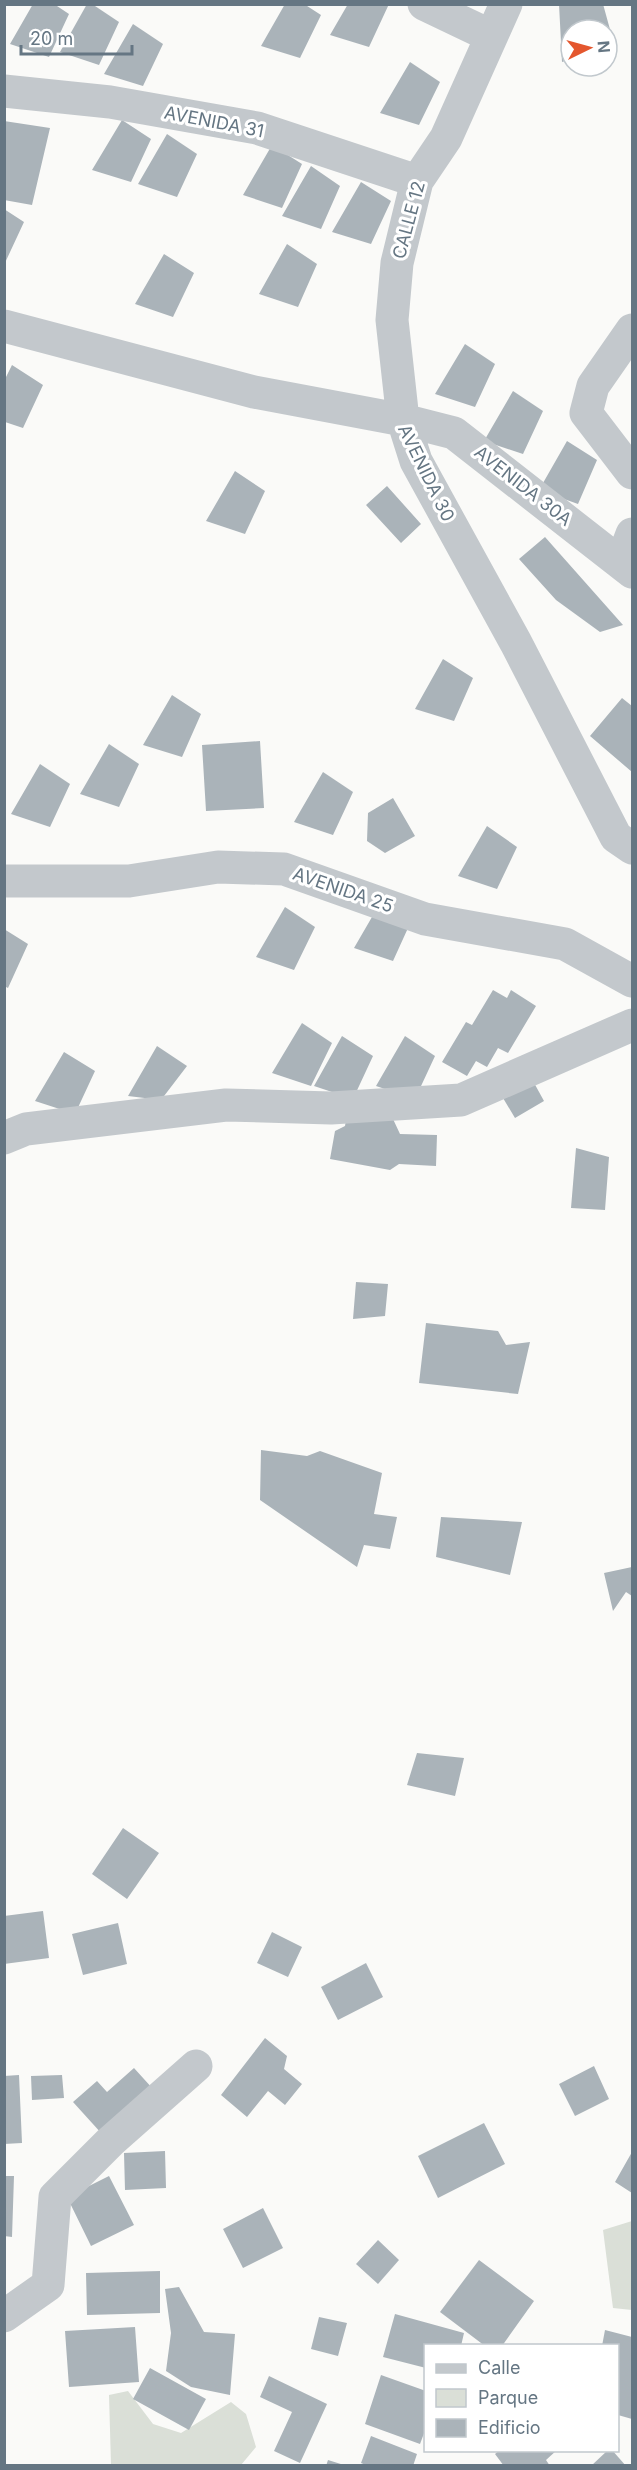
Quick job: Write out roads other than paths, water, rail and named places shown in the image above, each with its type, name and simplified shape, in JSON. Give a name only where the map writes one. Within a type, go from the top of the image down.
[{"type":"street","points":[[424,4],[491,36]]},
{"type":"street","name":"CALLE 12","points":[[403,420],[392,320],[397,263],[417,181],[446,138],[506,4]]},
{"type":"street","name":"AVENIDA 31","points":[[4,91],[110,102],[257,128],[417,181]]},
{"type":"street","name":"AVENIDA 30","points":[[4,326],[254,392],[403,420],[416,461],[516,643],[616,837],[633,848]]},
{"type":"street","points":[[633,330],[593,386],[586,413],[633,473]]},
{"type":"street","name":"AVENIDA 30A","points":[[403,420],[454,433],[629,556]]},
{"type":"street","name":"AVENIDA 25","points":[[4,882],[129,881],[219,867],[284,869],[425,919],[565,944],[633,981]]},
{"type":"street","points":[[4,1138],[26,1129],[226,1105],[331,1107],[461,1100],[633,1025]]},
{"type":"street","points":[[4,2316],[48,2285],[55,2197],[110,2142],[196,2066]]}]
